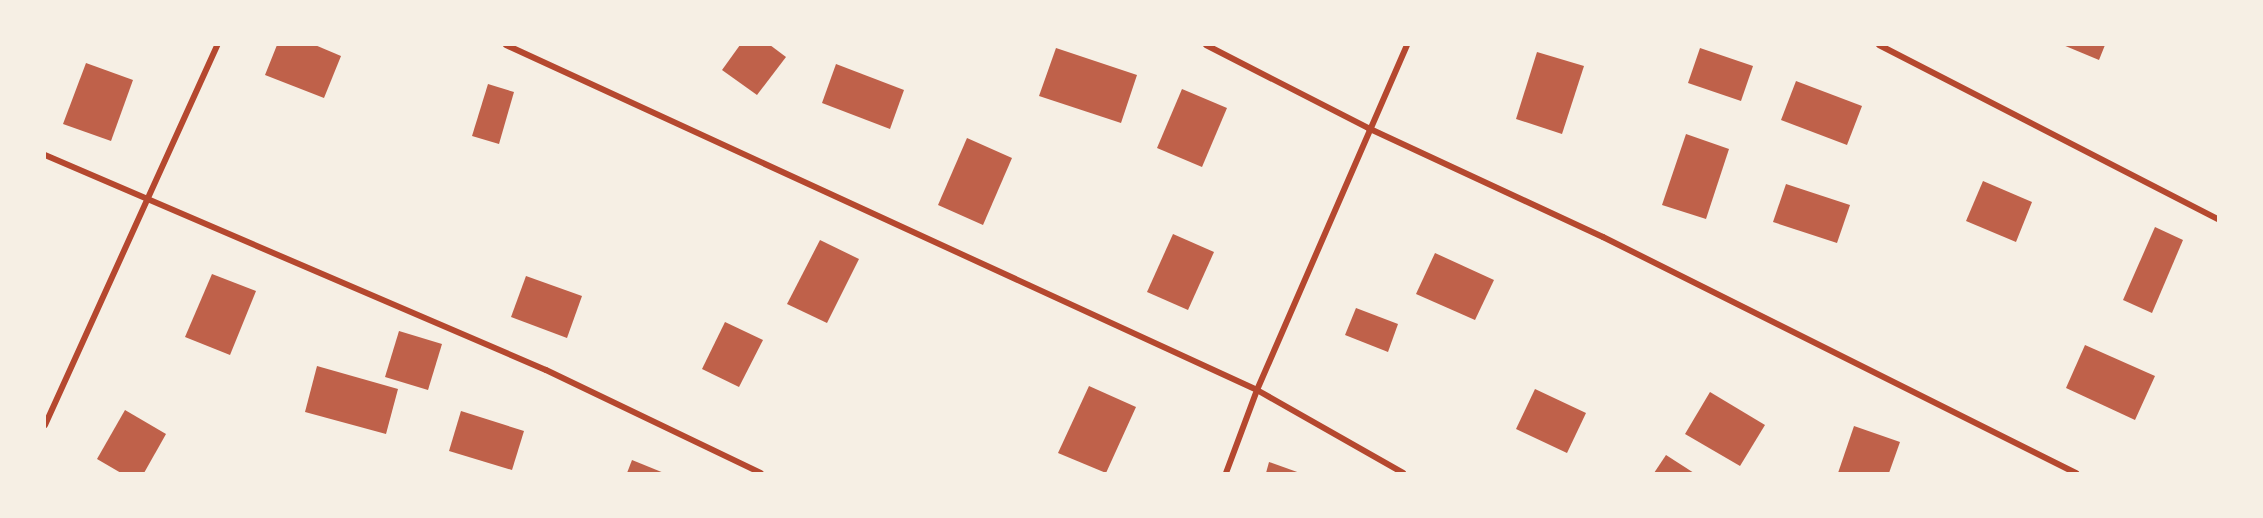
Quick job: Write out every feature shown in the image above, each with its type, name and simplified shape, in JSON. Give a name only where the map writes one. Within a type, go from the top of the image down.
[{"type":"street","points":[[45,425],[217,45]]},
{"type":"street","points":[[506,45],[1257,390],[1403,473]]},
{"type":"street","points":[[1206,45],[1368,128],[1603,237],[2076,473]]},
{"type":"street","points":[[1226,473],[1257,390],[1368,128],[1407,45]]},
{"type":"street","points":[[1879,45],[2218,219]]},
{"type":"street","points":[[45,155],[546,370],[761,473]]},
{"type":"building","points":[[277,45],[315,45],[341,56],[324,98],[265,75]]},
{"type":"building","points":[[740,45],[770,45],[786,57],[757,95],[722,70]]},
{"type":"building","points":[[2063,45],[2105,45],[2099,60]]},
{"type":"building","points":[[1056,48],[1137,75],[1121,123],[1039,96]]},
{"type":"building","points":[[1700,48],[1753,66],[1741,101],[1688,83]]},
{"type":"building","points":[[1537,52],[1584,66],[1562,134],[1516,119]]},
{"type":"building","points":[[86,63],[133,80],[111,141],[63,124]]},
{"type":"building","points":[[836,64],[904,90],[890,129],[822,103]]},
{"type":"building","points":[[1796,81],[1862,106],[1847,145],[1781,120]]},
{"type":"building","points":[[488,84],[514,92],[499,144],[472,136]]},
{"type":"building","points":[[1182,89],[1227,108],[1202,167],[1157,148]]},
{"type":"building","points":[[1686,134],[1729,149],[1706,219],[1662,205]]},
{"type":"building","points":[[967,138],[1012,158],[983,225],[938,205]]},
{"type":"building","points":[[1983,181],[2032,202],[2016,242],[1966,221]]},
{"type":"building","points":[[1786,184],[1850,205],[1837,243],[1773,222]]},
{"type":"building","points":[[2155,227],[2183,240],[2152,313],[2123,300]]},
{"type":"building","points":[[1173,234],[1214,252],[1188,310],[1147,292]]},
{"type":"building","points":[[820,240],[859,259],[827,323],[787,304]]},
{"type":"building","points":[[1435,253],[1494,280],[1475,320],[1416,294]]},
{"type":"building","points":[[212,274],[256,291],[230,355],[185,337]]},
{"type":"building","points":[[526,276],[582,296],[567,338],[511,317]]},
{"type":"building","points":[[1356,308],[1398,324],[1388,352],[1345,335]]},
{"type":"building","points":[[725,322],[763,340],[739,387],[702,369]]},
{"type":"building","points":[[399,331],[442,344],[428,390],[385,377]]},
{"type":"building","points":[[2085,345],[2155,376],[2135,420],[2066,388]]},
{"type":"building","points":[[317,366],[398,389],[386,434],[305,412]]},
{"type":"building","points":[[1089,386],[1136,407],[1106,473],[1058,453]]},
{"type":"building","points":[[1535,389],[1586,413],[1567,453],[1516,429]]},
{"type":"building","points":[[1710,392],[1765,425],[1740,466],[1685,434]]},
{"type":"building","points":[[125,410],[166,434],[144,473],[121,473],[97,459]]},
{"type":"building","points":[[461,411],[524,431],[512,470],[449,451]]},
{"type":"building","points":[[1854,426],[1900,442],[1889,473],[1838,473]]},
{"type":"building","points":[[1666,455],[1694,473],[1654,473]]},
{"type":"building","points":[[632,460],[664,473],[627,473]]},
{"type":"building","points":[[1269,462],[1300,473],[1266,473]]}]
